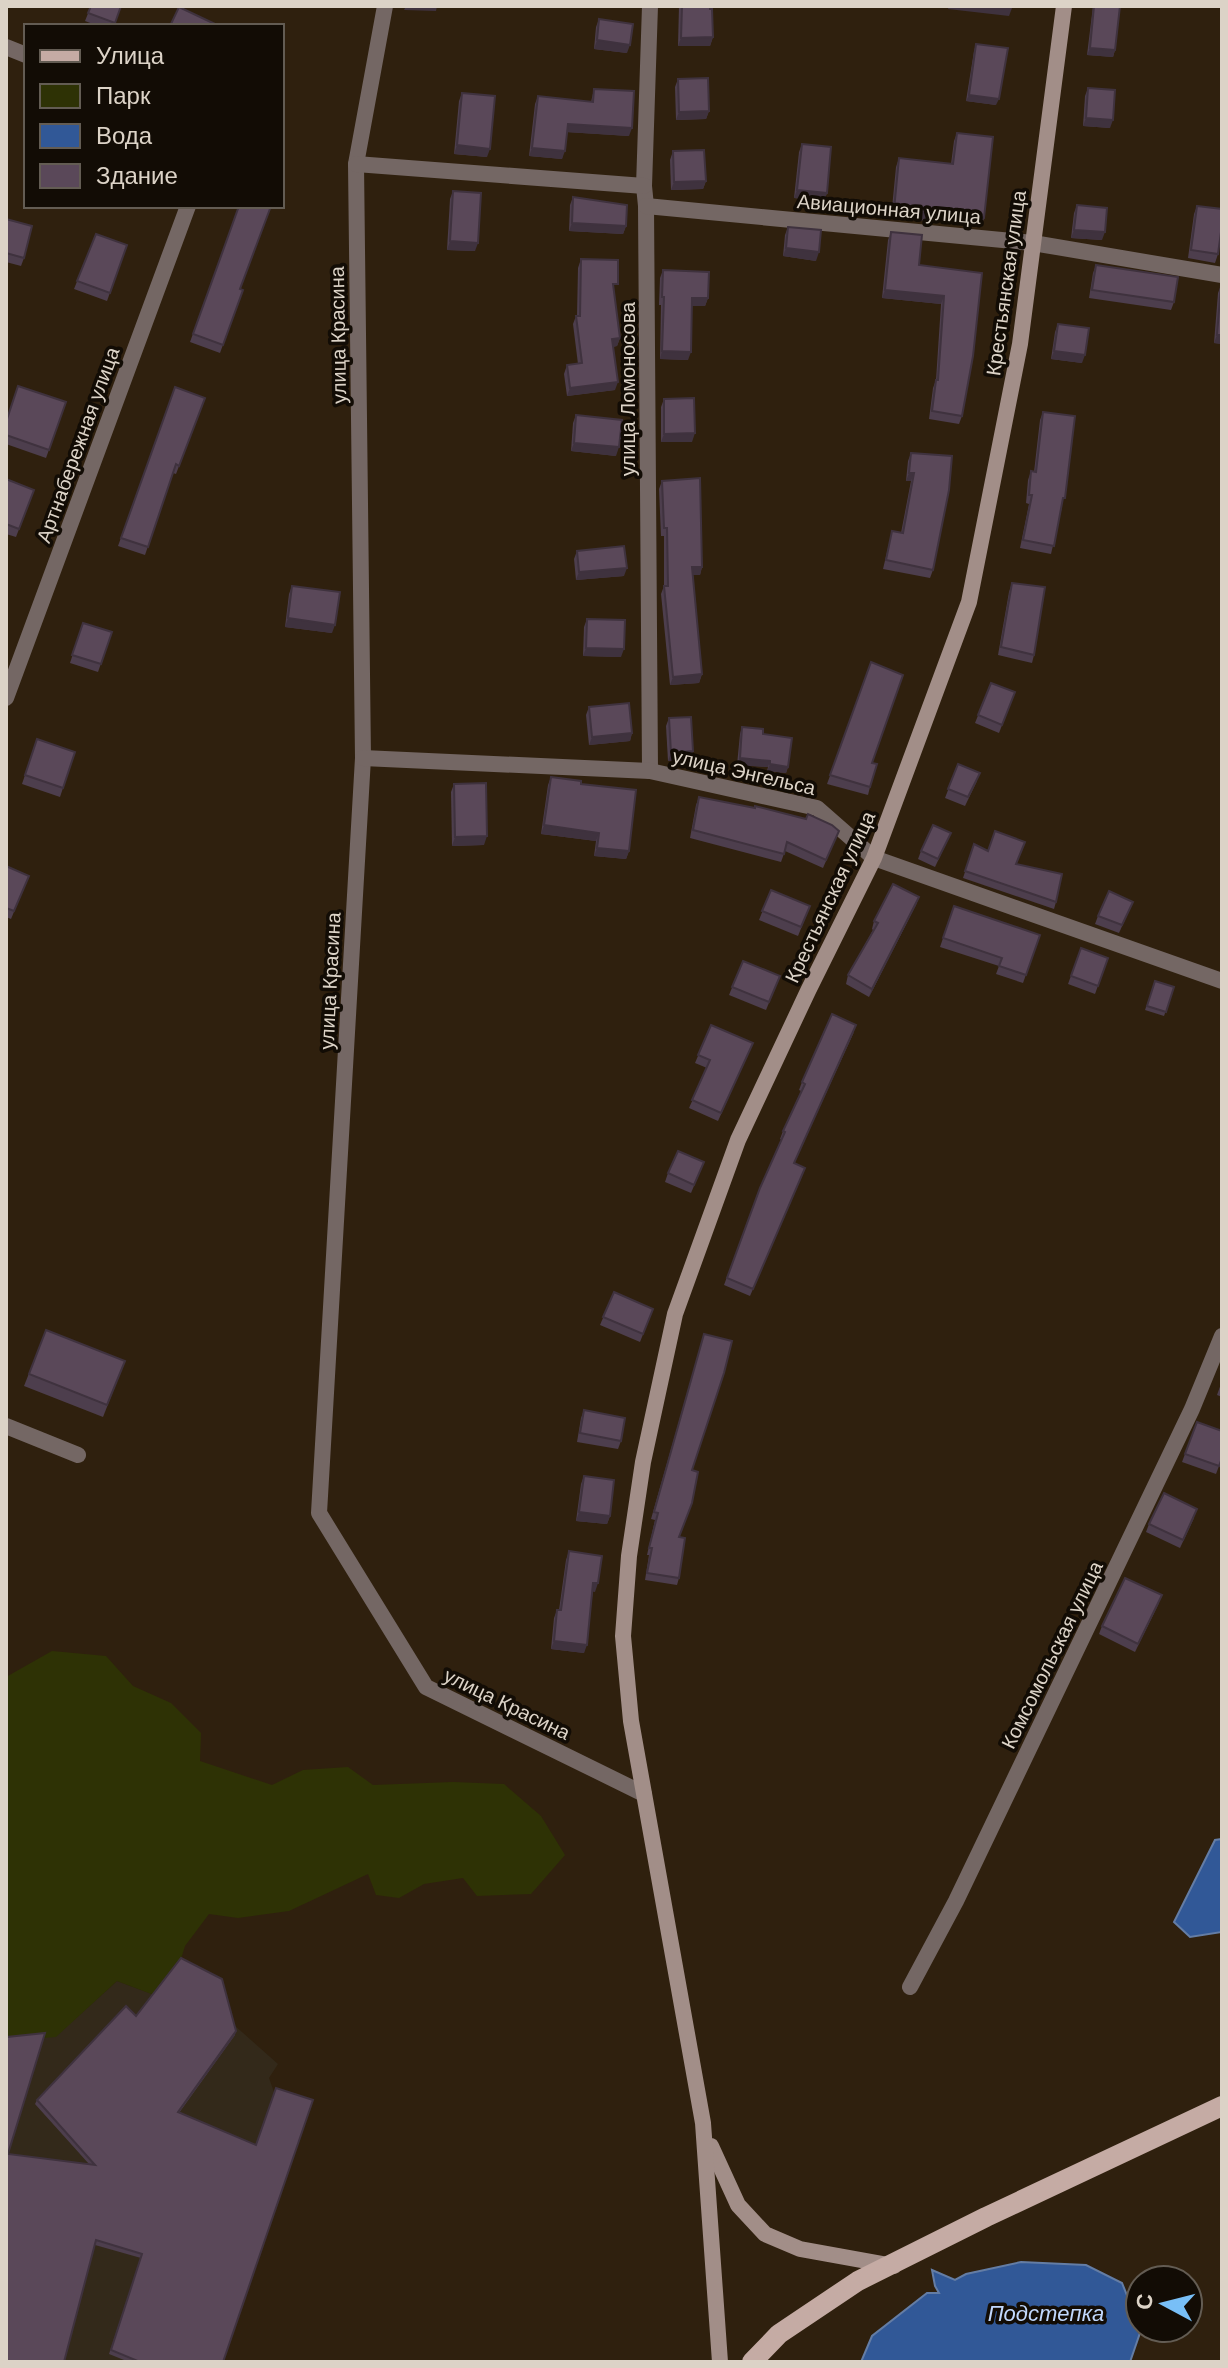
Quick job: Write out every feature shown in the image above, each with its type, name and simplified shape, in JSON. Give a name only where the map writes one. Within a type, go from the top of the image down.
[{"type":"main road","points":[[752,2362],[779,2334],[858,2281],[1222,2106]]},
{"type":"street","name":"улица Красина","points":[[385,6],[356,164],[363,758],[319,1513],[426,1687],[644,1794]]},
{"type":"street","name":"улица Ломоносова","points":[[650,6],[644,186],[650,771]]},
{"type":"street","name":"Крестьянская улица","points":[[703,2123],[631,1721],[623,1636],[629,1556],[643,1462],[675,1314],[738,1140],[874,858],[969,602],[1020,344],[1064,6]]},
{"type":"street","points":[[356,164],[644,186]]},
{"type":"street","name":"Авиационная улица","points":[[646,206],[1033,243],[1222,275]]},
{"type":"street","name":"Артнабережная улица","points":[[6,698],[187,208]]},
{"type":"street","name":"улица Энгельса","points":[[363,758],[650,771],[817,808],[874,858],[1222,981]]},
{"type":"street","name":"Комсомольская улица","points":[[910,1987],[1004,1803],[1185,1423],[1222,1336]]},
{"type":"street","points":[[6,1426],[78,1455]]},
{"type":"street","points":[[703,2123],[738,2205],[765,2234],[800,2249],[894,2266]]},
{"type":"street","points":[[703,2123],[720,2362]]},
{"type":"shaded area","points":[[117,1981],[233,2024],[278,2064],[269,2078],[274,2092],[312,2104],[223,2362],[6,2362],[6,2041],[56,2036]]},
{"type":"green space","points":[[52,1651],[106,1656],[133,1686],[171,1703],[201,1733],[200,1761],[272,1785],[303,1770],[348,1767],[373,1785],[504,1784],[541,1816],[565,1855],[531,1894],[477,1896],[463,1878],[424,1884],[399,1898],[376,1895],[368,1874],[289,1911],[238,1918],[209,1914],[185,1946],[180,1962],[154,1995],[117,1981],[56,2037],[6,2041],[6,1677]]},
{"type":"water","points":[[1222,1839],[1222,1932],[1190,1937],[1174,1922],[1215,1840]]},
{"type":"water","name":"Подстепка","points":[[1021,2262],[1086,2265],[1122,2283],[1124,2344],[1136,2344],[1130,2362],[861,2362],[872,2336],[927,2293],[939,2293],[932,2270],[955,2280],[966,2274]]},
{"type":"building","points":[[91,6],[121,6],[115,23],[88,13]]},
{"type":"building","points":[[682,6],[710,6],[713,37],[681,38]]},
{"type":"building","points":[[1094,6],[1120,6],[1115,50],[1090,48]]},
{"type":"building","points":[[179,7],[215,24],[171,24]]},
{"type":"building","points":[[599,19],[633,24],[630,45],[597,40]]},
{"type":"building","points":[[976,44],[1008,48],[999,99],[969,95]]},
{"type":"building","points":[[708,78],[709,111],[679,112],[678,79]]},
{"type":"building","points":[[1088,88],[1115,90],[1113,120],[1086,118]]},
{"type":"building","points":[[594,89],[634,91],[632,128],[568,124],[565,151],[532,148],[538,96],[593,102]]},
{"type":"building","points":[[462,93],[495,96],[490,149],[457,145]]},
{"type":"building","points":[[957,133],[993,137],[984,218],[894,210],[899,158],[953,164]]},
{"type":"building","points":[[802,144],[831,147],[827,193],[797,190]]},
{"type":"building","points":[[704,150],[706,181],[674,182],[673,151]]},
{"type":"building","points":[[453,191],[481,193],[478,243],[450,241]]},
{"type":"building","points":[[573,197],[627,205],[626,226],[572,223]]},
{"type":"building","points":[[1077,205],[1107,208],[1105,232],[1074,230]]},
{"type":"building","points":[[1197,206],[1222,209],[1218,254],[1191,250]]},
{"type":"building","points":[[238,208],[270,208],[223,345],[193,334]]},
{"type":"building","points":[[6,219],[32,226],[24,258],[6,253]]},
{"type":"building","points":[[788,227],[821,230],[819,252],[786,248]]},
{"type":"building","points":[[891,232],[922,235],[919,265],[982,273],[973,356],[962,416],[932,411],[938,380],[944,296],[885,290]]},
{"type":"building","points":[[96,234],[127,245],[110,293],[77,281]]},
{"type":"building","points":[[581,259],[618,260],[618,284],[613,284],[620,338],[612,339],[618,382],[570,388],[567,365],[582,363],[576,316],[580,316]]},
{"type":"building","points":[[1096,265],[1178,277],[1174,302],[1092,290]]},
{"type":"building","points":[[663,270],[709,272],[708,298],[692,298],[691,352],[662,351]]},
{"type":"building","points":[[1221,285],[1222,335],[1217,335]]},
{"type":"building","points":[[1058,324],[1089,328],[1085,355],[1054,351]]},
{"type":"building","points":[[18,386],[66,402],[49,450],[6,435],[6,422]]},
{"type":"building","points":[[175,387],[205,398],[179,466],[176,464],[148,547],[121,538]]},
{"type":"building","points":[[694,398],[695,433],[664,434],[664,399]]},
{"type":"building","points":[[1043,412],[1075,416],[1065,498],[1054,546],[1023,540],[1032,495],[1029,495],[1031,471],[1036,472]]},
{"type":"building","points":[[576,415],[622,420],[619,447],[574,443]]},
{"type":"building","points":[[911,453],[952,456],[949,490],[933,570],[886,560],[892,531],[903,533],[914,473],[909,473]]},
{"type":"building","points":[[700,478],[702,567],[692,567],[702,674],[673,677],[664,586],[668,586],[667,528],[664,528],[662,481]]},
{"type":"building","points":[[6,479],[34,490],[19,529],[6,524]]},
{"type":"building","points":[[624,546],[627,568],[579,572],[577,551]]},
{"type":"building","points":[[1012,583],[1045,587],[1034,655],[1001,647]]},
{"type":"building","points":[[292,586],[340,592],[335,625],[288,618]]},
{"type":"building","points":[[587,619],[625,620],[624,649],[586,648]]},
{"type":"building","points":[[83,623],[112,632],[101,664],[72,655]]},
{"type":"building","points":[[871,662],[903,675],[872,763],[877,764],[870,787],[830,775]]},
{"type":"building","points":[[991,683],[1015,692],[1002,725],[978,715]]},
{"type":"building","points":[[629,703],[632,733],[592,737],[589,707]]},
{"type":"building","points":[[691,717],[693,751],[671,753],[669,718]]},
{"type":"building","points":[[742,727],[763,729],[763,734],[792,738],[788,767],[770,764],[770,761],[740,758]]},
{"type":"building","points":[[37,739],[75,752],[63,788],[25,775]]},
{"type":"building","points":[[958,764],[980,773],[968,797],[948,789]]},
{"type":"building","points":[[551,777],[636,790],[629,851],[597,848],[599,833],[544,825]]},
{"type":"building","points":[[486,783],[487,836],[455,837],[454,784]]},
{"type":"building","points":[[699,797],[755,806],[806,819],[808,814],[839,831],[826,860],[787,842],[784,854],[693,830]]},
{"type":"building","points":[[933,825],[951,833],[938,859],[921,851]]},
{"type":"building","points":[[995,831],[1025,842],[1016,864],[1062,874],[1056,902],[965,871],[974,844],[988,851]]},
{"type":"building","points":[[6,866],[29,876],[14,911],[6,908]]},
{"type":"building","points":[[893,884],[919,897],[872,989],[848,975],[878,923],[874,921]]},
{"type":"building","points":[[771,890],[810,906],[801,927],[762,911]]},
{"type":"building","points":[[1109,891],[1133,902],[1122,925],[1098,916]]},
{"type":"building","points":[[954,906],[1040,935],[1026,975],[999,966],[1002,958],[943,938]]},
{"type":"building","points":[[1081,948],[1108,958],[1098,986],[1071,976]]},
{"type":"building","points":[[743,961],[780,976],[769,1002],[732,987]]},
{"type":"building","points":[[1155,981],[1174,987],[1166,1012],[1147,1006]]},
{"type":"building","points":[[832,1014],[856,1025],[794,1163],[805,1168],[753,1289],[727,1278],[760,1188],[805,1084],[802,1082]]},
{"type":"building","points":[[711,1025],[753,1043],[721,1113],[692,1100],[710,1060],[698,1055]]},
{"type":"building","points":[[678,1151],[704,1162],[694,1185],[668,1173]]},
{"type":"building","points":[[614,1292],[653,1309],[643,1334],[603,1317]]},
{"type":"building","points":[[46,1330],[125,1361],[107,1405],[29,1374]]},
{"type":"building","points":[[704,1334],[732,1341],[692,1470],[698,1472],[692,1503],[679,1537],[685,1538],[679,1578],[647,1573],[652,1548],[649,1548],[658,1513],[654,1512]]},
{"type":"building","points":[[584,1410],[625,1418],[621,1441],[580,1433]]},
{"type":"building","points":[[1197,1422],[1222,1431],[1219,1466],[1185,1454]]},
{"type":"building","points":[[584,1476],[614,1480],[610,1516],[579,1512]]},
{"type":"building","points":[[1164,1493],[1197,1509],[1183,1540],[1149,1524]]},
{"type":"building","points":[[569,1551],[602,1556],[598,1583],[593,1583],[587,1645],[554,1641]]},
{"type":"building","points":[[1125,1578],[1162,1595],[1138,1644],[1102,1626]]},
{"type":"building","points":[[181,1958],[222,1979],[236,2031],[178,2112],[256,2145],[276,2088],[313,2100],[223,2362],[140,2362],[111,2350],[142,2254],[96,2240],[64,2362],[6,2362],[7,2037],[45,2033],[8,2154],[95,2165],[37,2100],[126,2006],[136,2016]]}]
